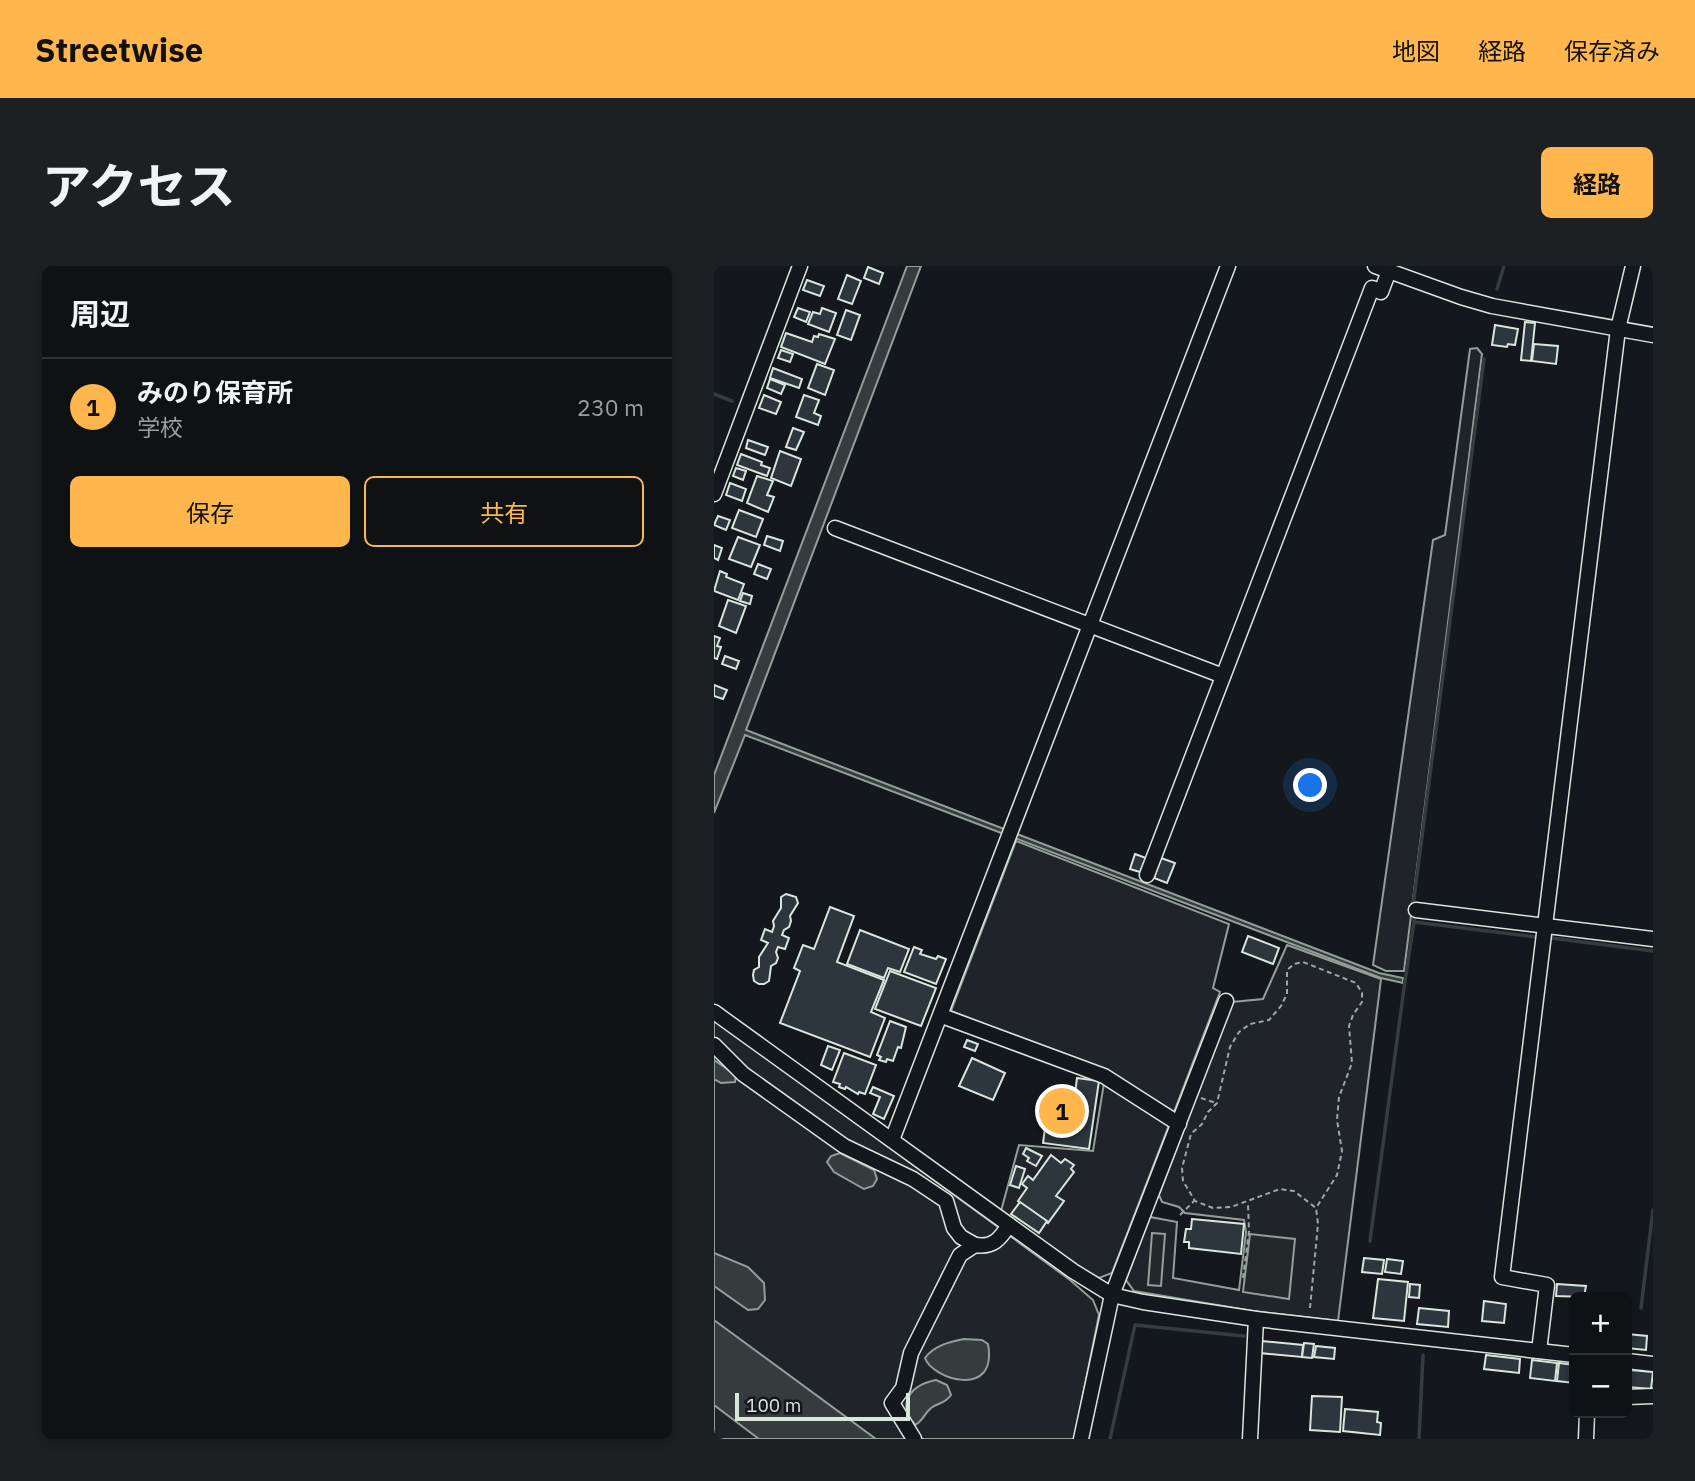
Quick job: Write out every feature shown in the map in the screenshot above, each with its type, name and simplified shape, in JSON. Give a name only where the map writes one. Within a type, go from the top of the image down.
[{"type":"street","points":[[714,494],[800,266]]},
{"type":"street","points":[[892,1140],[942,1016],[1228,266]]},
{"type":"street","points":[[1539,1351],[1547,1285],[1502,1277],[1618,329],[1633,266]]},
{"type":"street","points":[[1147,875],[1372,288],[1381,292],[1382,269],[1492,306],[1653,335]]},
{"type":"street","points":[[835,527],[1223,676]]},
{"type":"street","points":[[1416,910],[1653,939]]},
{"type":"street","points":[[1081,1439],[1112,1295],[1226,1001]]},
{"type":"street","points":[[714,1012],[1073,1271],[1112,1295],[1256,1319],[1569,1354]]},
{"type":"street","points":[[942,1016],[1104,1076],[1179,1124]]},
{"type":"street","points":[[714,1045],[743,1074],[844,1146],[913,1179],[946,1201],[954,1228],[961,1237],[984,1247],[998,1242],[1009,1225]]},
{"type":"street","points":[[914,1439],[892,1403],[903,1388],[911,1353],[960,1255],[975,1245]]},
{"type":"street","points":[[1250,1439],[1256,1319]]},
{"type":"street","points":[[1632,1362],[1653,1364]]},
{"type":"street","points":[[1632,1397],[1653,1396]]},
{"type":"street","points":[[1586,1439],[1587,1418]]},
{"type":"path","points":[[1310,1308],[1318,1224],[1316,1208],[1337,1175],[1342,1151],[1336,1120],[1339,1097],[1352,1063],[1349,1026],[1362,1002],[1362,993],[1356,983],[1303,962],[1294,964],[1287,970],[1287,994],[1269,1020],[1250,1024],[1239,1032],[1230,1047],[1217,1103],[1191,1134],[1182,1168],[1183,1181],[1195,1200],[1213,1208],[1231,1208],[1280,1189],[1294,1191],[1316,1208]]},
{"type":"path","points":[[1190,1094],[1217,1103]]},
{"type":"path","points":[[1180,1215],[1195,1200]]},
{"type":"path","points":[[1243,1278],[1249,1231],[1248,1203]]},
{"type":"shaded area","points":[[907,266],[921,266],[746,730],[1379,973],[1403,978],[1403,983],[1381,978],[745,735],[714,813],[714,775]]},
{"type":"shaded area","points":[[1477,348],[1482,354],[1404,971],[1386,971],[1373,965],[1433,540],[1445,535],[1470,349]]},
{"type":"shaded area","points":[[1016,841],[1229,924],[1213,988],[1220,992],[1174,1112],[1110,1072],[951,1011]]},
{"type":"shaded area","points":[[1287,945],[1381,979],[1338,1321],[1253,1311],[1134,1291],[1126,1280],[1150,1217],[1177,1222],[1173,1278],[1239,1290],[1246,1232],[1244,1220],[1185,1213],[1179,1207],[1162,1202],[1159,1195],[1232,1002],[1263,999]]},
{"type":"shaded area","points":[[714,1019],[1070,1280],[1093,1300],[1099,1315],[1074,1439],[714,1439]]},
{"type":"shaded area","points":[[714,1060],[736,1075],[735,1082],[721,1083],[714,1079]]},
{"type":"shaded area","points":[[1104,1083],[1169,1125],[1112,1273],[1099,1278],[1067,1261],[1001,1211],[1019,1145],[1093,1151]]},
{"type":"shaded area","points":[[840,1153],[874,1170],[877,1179],[873,1186],[864,1189],[834,1172],[827,1162],[831,1156]]},
{"type":"shaded area","points":[[1152,1233],[1165,1234],[1161,1286],[1148,1285]]},
{"type":"shaded area","points":[[1250,1234],[1295,1239],[1289,1299],[1243,1292]]},
{"type":"shaded area","points":[[714,1253],[748,1267],[764,1283],[765,1300],[758,1309],[748,1310],[714,1286]]},
{"type":"shaded area","points":[[714,1320],[876,1439],[759,1439],[714,1405]]},
{"type":"shaded area","points":[[964,1339],[982,1340],[988,1344],[988,1362],[983,1373],[974,1379],[963,1380],[939,1373],[930,1366],[925,1358],[929,1354],[938,1347]]},
{"type":"shaded area","points":[[936,1380],[947,1385],[951,1395],[931,1408],[915,1425],[907,1409],[909,1396],[920,1386]]},
{"type":"building","points":[[868,267],[883,273],[879,284],[864,278]]},
{"type":"building","points":[[847,275],[861,281],[852,304],[838,299]]},
{"type":"building","points":[[807,280],[824,286],[820,296],[803,290]]},
{"type":"building","points":[[798,308],[810,312],[806,322],[794,317]]},
{"type":"building","points":[[822,308],[836,313],[829,332],[808,324],[813,312],[820,314]]},
{"type":"building","points":[[846,310],[860,315],[851,340],[837,335]]},
{"type":"building","points":[[1525,322],[1535,323],[1531,361],[1521,360]]},
{"type":"building","points":[[1495,325],[1518,329],[1515,345],[1492,345]]},
{"type":"building","points":[[786,333],[812,342],[814,336],[818,337],[819,334],[835,339],[825,364],[781,347]]},
{"type":"building","points":[[1534,344],[1558,346],[1556,364],[1532,361]]},
{"type":"building","points":[[781,350],[793,354],[790,362],[778,358]]},
{"type":"building","points":[[817,364],[834,370],[825,395],[808,388]]},
{"type":"building","points":[[773,368],[802,379],[799,388],[770,378]]},
{"type":"building","points":[[770,379],[785,385],[781,394],[767,388]]},
{"type":"building","points":[[764,395],[781,402],[776,414],[759,408]]},
{"type":"building","points":[[804,395],[819,400],[814,413],[821,416],[818,425],[796,417]]},
{"type":"building","points":[[793,428],[804,432],[796,450],[786,447]]},
{"type":"building","points":[[748,440],[768,447],[765,455],[746,448]]},
{"type":"building","points":[[780,451],[801,459],[791,486],[771,478]]},
{"type":"building","points":[[741,454],[770,468],[767,476],[737,465]]},
{"type":"building","points":[[736,468],[746,471],[743,480],[733,476]]},
{"type":"building","points":[[757,476],[773,481],[767,495],[774,497],[768,512],[747,503]]},
{"type":"building","points":[[730,483],[746,489],[742,501],[726,495]]},
{"type":"building","points":[[739,510],[763,519],[756,537],[732,528]]},
{"type":"building","points":[[718,516],[730,520],[726,530],[714,525]]},
{"type":"building","points":[[767,536],[783,541],[780,551],[764,545]]},
{"type":"building","points":[[738,537],[760,545],[751,567],[729,559]]},
{"type":"building","points":[[714,545],[722,548],[718,560],[714,558]]},
{"type":"building","points":[[758,564],[771,569],[767,579],[754,574]]},
{"type":"building","points":[[720,571],[727,574],[726,577],[744,584],[738,600],[714,591]]},
{"type":"building","points":[[743,593],[752,596],[750,604],[740,601]]},
{"type":"building","points":[[728,600],[746,606],[736,633],[719,626]]},
{"type":"building","points":[[714,636],[720,638],[717,646],[721,647],[717,659],[714,658]]},
{"type":"building","points":[[725,656],[739,661],[736,669],[722,664]]},
{"type":"building","points":[[714,685],[727,690],[723,699],[714,696]]},
{"type":"building","points":[[1135,854],[1146,858],[1140,872],[1130,869]]},
{"type":"building","points":[[1161,858],[1175,863],[1167,883],[1154,878]]},
{"type":"building","points":[[786,894],[796,897],[798,903],[790,916],[789,927],[782,935],[789,938],[785,949],[778,947],[778,958],[771,966],[769,981],[759,984],[754,981],[754,970],[759,967],[759,957],[768,943],[761,940],[765,929],[772,932],[773,921],[781,908],[781,897]]},
{"type":"building","points":[[830,907],[854,916],[837,962],[884,980],[871,1012],[885,1018],[870,1057],[780,1023],[800,971],[794,968],[803,945],[814,949]]},
{"type":"building","points":[[860,930],[909,949],[900,972],[888,968],[884,978],[847,964]]},
{"type":"building","points":[[1248,936],[1279,948],[1273,964],[1242,952]]},
{"type":"building","points":[[914,947],[922,950],[920,954],[946,959],[936,984],[904,972]]},
{"type":"building","points":[[890,971],[936,988],[921,1026],[875,1009]]},
{"type":"building","points":[[890,1021],[906,1027],[901,1048],[898,1047],[893,1061],[887,1059],[886,1062],[879,1060],[881,1057],[877,1055]]},
{"type":"building","points":[[967,1040],[978,1044],[975,1051],[964,1047]]},
{"type":"building","points":[[828,1046],[840,1050],[832,1070],[821,1065]]},
{"type":"building","points":[[844,1053],[876,1065],[865,1094],[839,1087],[840,1084],[833,1082]]},
{"type":"building","points":[[972,1058],[1005,1073],[993,1100],[959,1086]]},
{"type":"building","points":[[1077,1078],[1099,1081],[1089,1149],[1043,1143],[1046,1121],[1071,1125]]},
{"type":"building","points":[[873,1087],[894,1096],[884,1119],[873,1114],[880,1097],[870,1093]]},
{"type":"building","points":[[1026,1148],[1042,1156],[1036,1166],[1027,1161],[1029,1158],[1023,1154]]},
{"type":"building","points":[[1051,1155],[1061,1163],[1065,1159],[1074,1165],[1071,1169],[1074,1172],[1056,1196],[1064,1201],[1048,1223],[1018,1201],[1027,1188],[1022,1184],[1028,1176],[1033,1180]]},
{"type":"building","points":[[1016,1166],[1025,1169],[1019,1188],[1010,1185]]},
{"type":"building","points":[[1020,1202],[1047,1221],[1039,1233],[1011,1214]]},
{"type":"building","points":[[1192,1219],[1244,1224],[1241,1254],[1189,1248],[1189,1242],[1184,1242],[1186,1229],[1191,1229]]},
{"type":"building","points":[[1364,1258],[1384,1260],[1382,1274],[1362,1272]]},
{"type":"building","points":[[1387,1259],[1403,1261],[1401,1274],[1385,1272]]},
{"type":"building","points":[[1378,1279],[1408,1282],[1404,1321],[1373,1318]]},
{"type":"building","points":[[1410,1284],[1420,1285],[1419,1298],[1409,1297]]},
{"type":"building","points":[[1557,1284],[1586,1286],[1585,1292],[1569,1292],[1569,1296],[1556,1296]]},
{"type":"building","points":[[1484,1301],[1506,1304],[1504,1323],[1482,1321]]},
{"type":"building","points":[[1419,1308],[1449,1311],[1448,1327],[1417,1324]]},
{"type":"building","points":[[1632,1334],[1647,1336],[1646,1350],[1632,1349]]},
{"type":"building","points":[[1261,1341],[1303,1345],[1302,1357],[1260,1353]]},
{"type":"building","points":[[1304,1343],[1314,1344],[1312,1358],[1302,1357]]},
{"type":"building","points":[[1316,1346],[1335,1348],[1334,1359],[1314,1357]]},
{"type":"building","points":[[1486,1355],[1520,1359],[1519,1373],[1484,1369]]},
{"type":"building","points":[[1532,1360],[1557,1363],[1555,1381],[1530,1378]]},
{"type":"building","points":[[1559,1363],[1569,1364],[1569,1382],[1557,1381]]},
{"type":"building","points":[[1632,1370],[1653,1372],[1651,1389],[1632,1387]]},
{"type":"building","points":[[1312,1396],[1342,1397],[1340,1432],[1310,1430]]},
{"type":"building","points":[[1345,1409],[1378,1412],[1380,1435],[1343,1431]]},
{"type":"waterway","points":[[1497,289],[1504,266]]},
{"type":"waterway","points":[[1413,906],[1484,359]]},
{"type":"waterway","points":[[714,394],[732,401]]},
{"type":"waterway","points":[[1414,913],[1414,922]]},
{"type":"waterway","points":[[1405,981],[1414,922],[1536,937]]},
{"type":"waterway","points":[[1551,938],[1653,951]]},
{"type":"waterway","points":[[1370,1241],[1405,981]]},
{"type":"waterway","points":[[1641,1308],[1653,1210]]},
{"type":"waterway","points":[[1110,1439],[1135,1325],[1244,1336]]},
{"type":"waterway","points":[[1419,1439],[1423,1355]]},
{"type":"place","name":"みのり保育所","points":[[1062,1111]]}]
